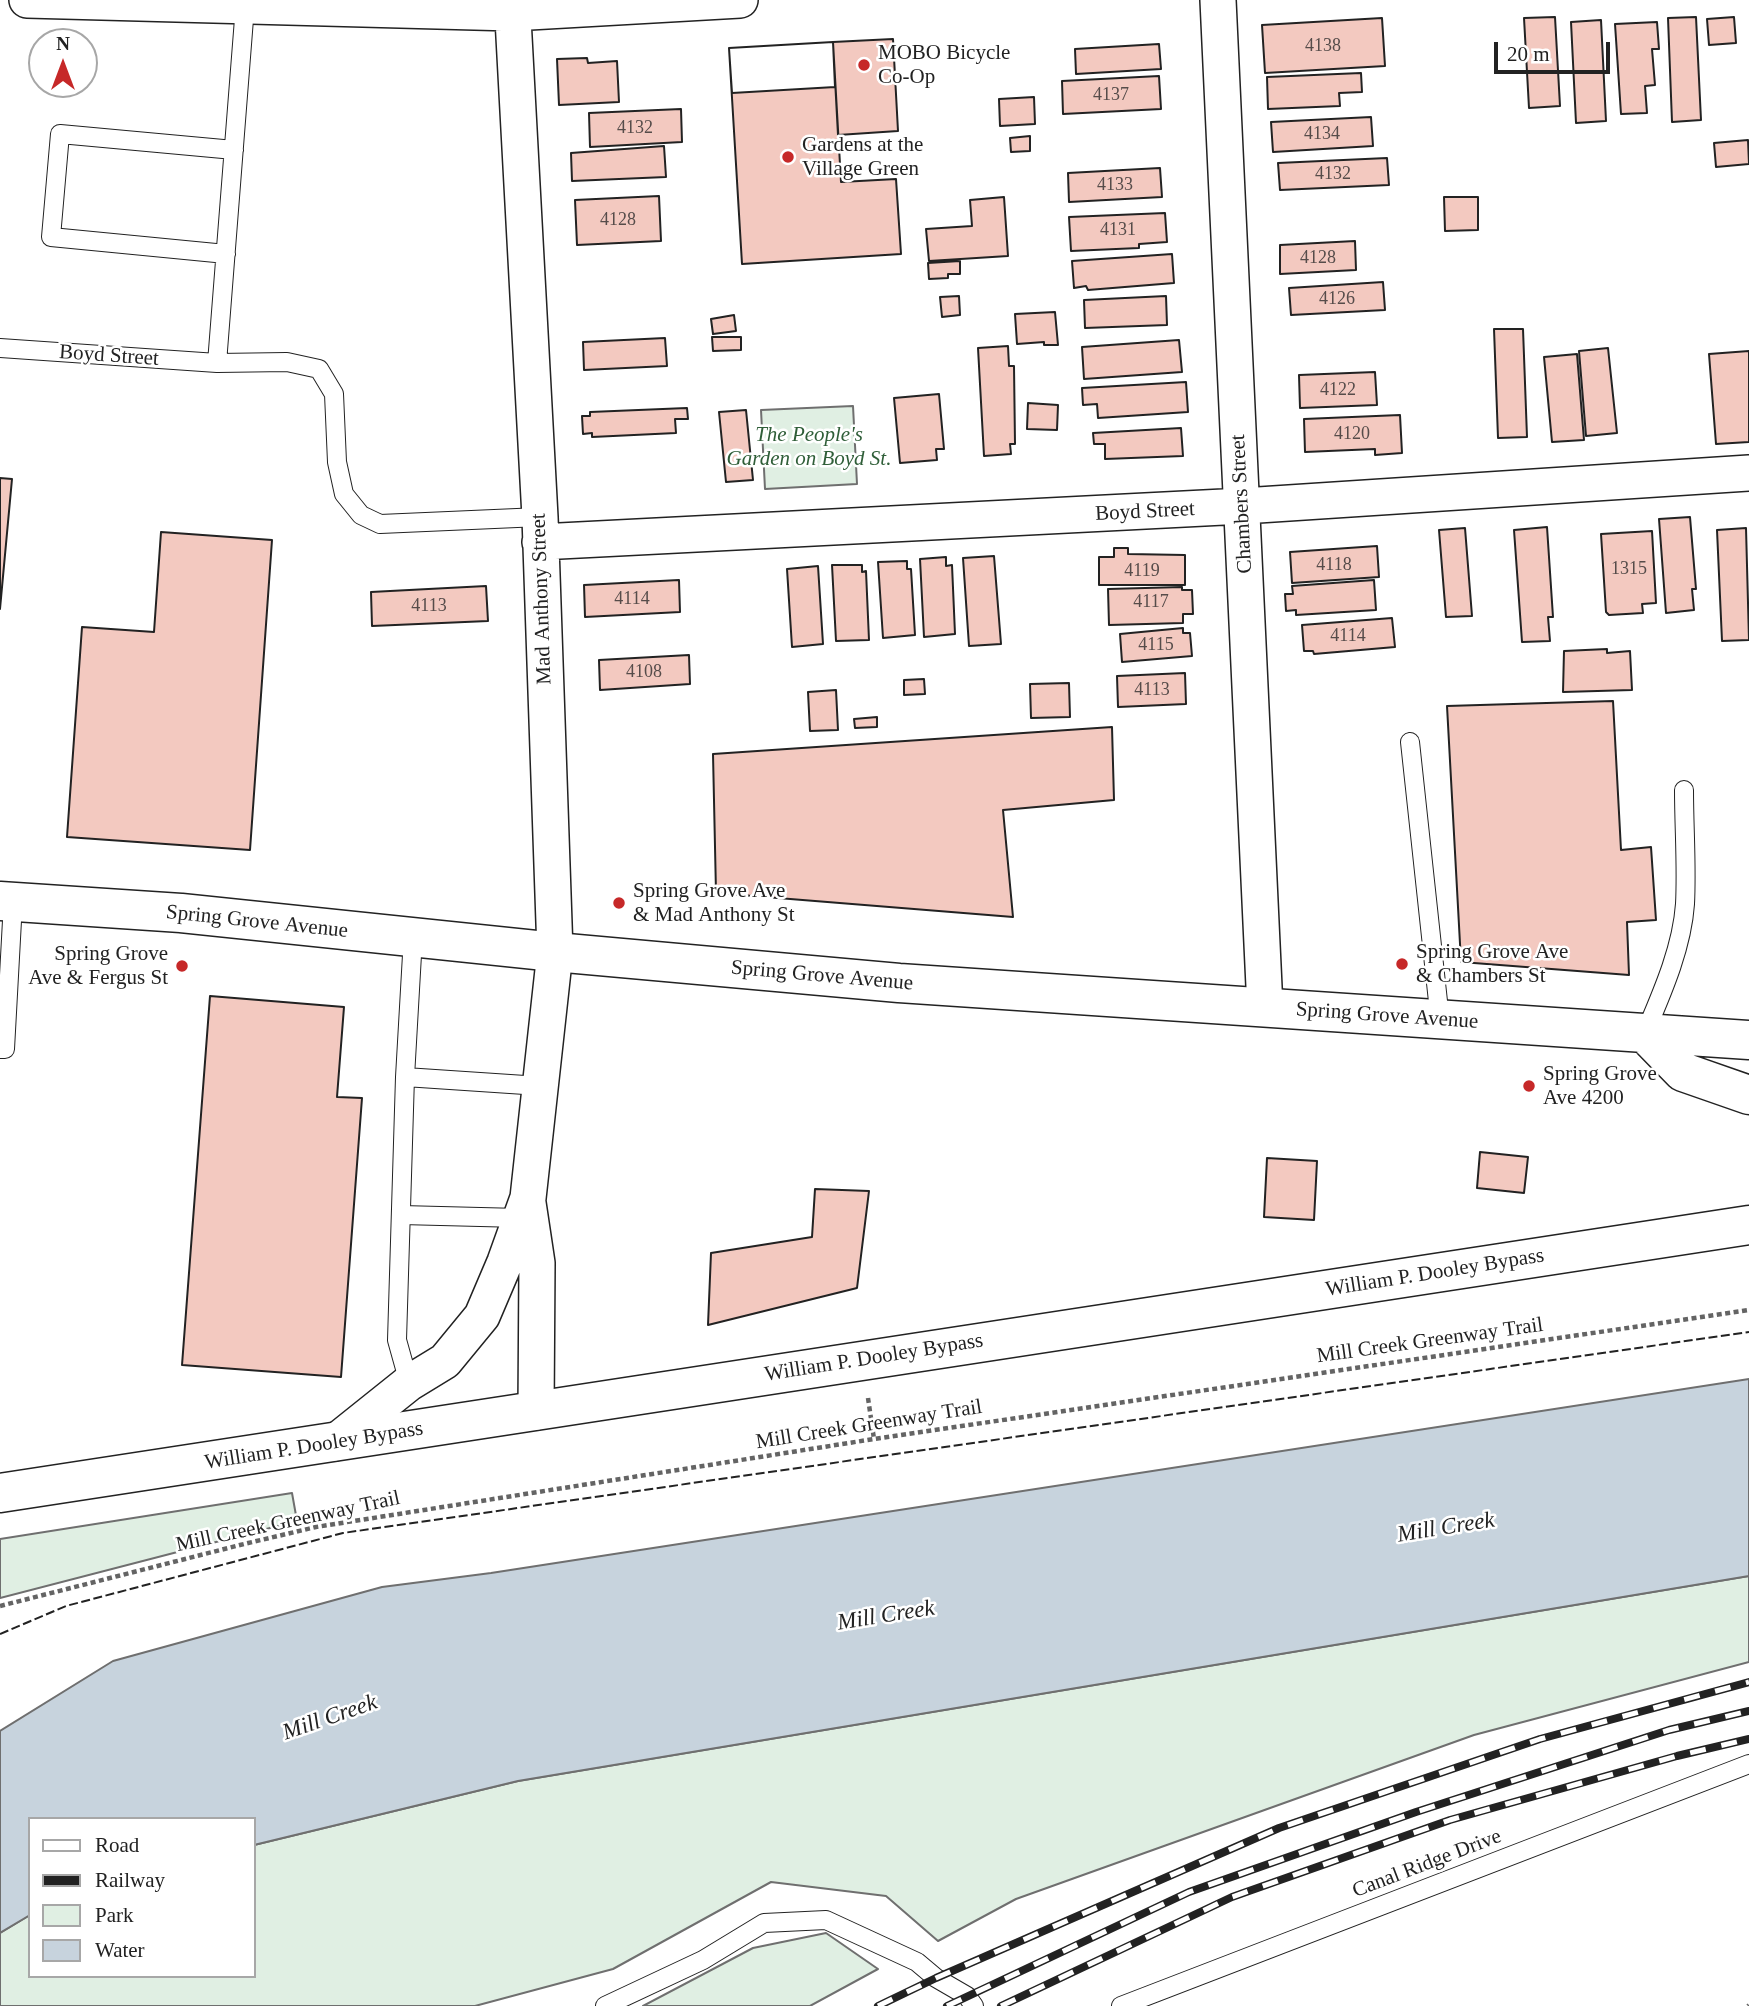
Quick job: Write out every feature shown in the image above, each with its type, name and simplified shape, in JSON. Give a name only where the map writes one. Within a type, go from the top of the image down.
[{"type":"street","points":[[27,0],[245,6],[512,7],[740,0]]},
{"type":"street","name":"Chambers Street","points":[[1218,0],[1265,1008]]},
{"type":"street","name":"Mad Anthony Street","points":[[334,1443],[409,1383],[445,1361],[482,1317],[524,1208],[540,1086],[555,952],[540,530],[512,7]]},
{"type":"street","name":"Boyd Street","points":[[540,530],[1243,506],[1749,473]]},
{"type":"street","name":"Spring Grove Avenue","points":[[6,902],[181,913],[555,952],[899,983],[1749,1040]]},
{"type":"street","points":[[1645,1033],[1683,1072],[1749,1095]]},
{"type":"street","name":"Mad Anthony Street","points":[[524,1208],[537,1263],[536,1412]]},
{"type":"street","name":"William P. Dooley Bypass","points":[[0,1493],[1749,1225]]},
{"type":"lane","points":[[217,363],[245,6]]},
{"type":"lane","points":[[226,254],[51,237],[60,135],[234,150]]},
{"type":"lane","name":"Boyd Street","points":[[0,348],[217,363],[287,362],[319,369],[334,394],[337,462],[344,494],[360,515],[380,524],[540,530]]},
{"type":"lane","points":[[1410,743],[1440,1020]]},
{"type":"lane","points":[[1645,1033],[1663,989],[1677,944],[1685,905],[1684,790]]},
{"type":"lane","points":[[0,1049],[5,1049],[6,902]]},
{"type":"lane","points":[[409,1383],[397,1340],[405,1077],[413,937]]},
{"type":"lane","points":[[405,1077],[540,1086]]},
{"type":"lane","points":[[401,1214],[524,1208]]},
{"type":"lane","name":"Canal Ridge Drive","points":[[1121,2006],[1749,1764]]},
{"type":"lane","points":[[605,2006],[703,1960],[764,1923],[826,1920],[917,1962],[936,1978],[967,1996],[974,2006]]},
{"type":"path","name":"Mill Creek Greenway Trail","points":[[0,1606],[316,1528],[887,1437],[1749,1310]]},
{"type":"green space","name":"The People's Garden on Boyd St.","points":[[853,406],[857,484],[765,489],[761,410]]},
{"type":"green space","points":[[292,1493],[297,1521],[0,1598],[0,1539]]},
{"type":"green space","points":[[1749,1576],[1749,1662],[1474,1735],[1016,1899],[938,1941],[886,1896],[771,1882],[613,1969],[475,2006],[0,2006],[0,1933],[28,1916],[28,1978],[256,1978],[256,1845],[518,1781]]},
{"type":"green space","points":[[826,1933],[878,1969],[810,2006],[643,2006],[753,1948]]},
{"type":"water","name":"Mill Creek","points":[[1749,1379],[1749,1576],[518,1781],[256,1845],[256,1817],[28,1817],[28,1916],[0,1933],[0,1731],[113,1661],[382,1587],[491,1573]]},
{"type":"building","points":[[1555,17],[1560,106],[1529,108],[1524,18]]},
{"type":"building","points":[[1696,17],[1701,120],[1672,122],[1668,18]]},
{"type":"building","points":[[1734,17],[1736,43],[1709,45],[1707,19]]},
{"type":"building","points":[[1382,18],[1385,66],[1265,73],[1262,25]]},
{"type":"building","points":[[1601,20],[1606,121],[1576,123],[1571,22]]},
{"type":"building","points":[[1657,22],[1659,49],[1652,49],[1655,85],[1645,86],[1647,113],[1621,114],[1615,24]]},
{"type":"building","name":"MOBO Bicycle Co-Op","points":[[893,39],[898,131],[838,135],[833,42]]},
{"type":"building","name":"Gardens at the Village Green","points":[[833,42],[841,182],[896,179],[901,254],[742,264],[729,48]]},
{"type":"building","points":[[833,42],[835,87],[732,93],[729,48]]},
{"type":"building","points":[[1159,44],[1161,69],[1076,74],[1075,49]]},
{"type":"building","points":[[587,58],[588,63],[617,61],[619,102],[559,105],[557,59]]},
{"type":"building","points":[[1361,73],[1362,92],[1339,93],[1340,106],[1268,109],[1267,77]]},
{"type":"building","points":[[1159,76],[1161,109],[1063,114],[1062,81]]},
{"type":"building","points":[[1034,97],[1035,124],[1000,126],[999,99]]},
{"type":"building","points":[[681,109],[682,142],[590,147],[589,113]]},
{"type":"building","points":[[1371,117],[1373,146],[1273,152],[1271,122]]},
{"type":"building","points":[[1030,136],[1030,151],[1011,152],[1010,138]]},
{"type":"building","points":[[1748,140],[1749,164],[1716,167],[1714,143]]},
{"type":"building","points":[[664,146],[666,177],[572,181],[571,153]]},
{"type":"building","points":[[1387,158],[1389,185],[1280,190],[1278,163]]},
{"type":"building","points":[[1160,168],[1162,197],[1069,202],[1068,173]]},
{"type":"building","points":[[659,196],[661,241],[577,245],[575,200]]},
{"type":"building","points":[[1004,197],[1008,256],[929,261],[926,229],[972,226],[970,200]]},
{"type":"building","points":[[1444,197],[1478,197],[1478,230],[1445,231]]},
{"type":"building","points":[[1165,213],[1167,242],[1139,244],[1139,248],[1071,251],[1069,217]]},
{"type":"building","points":[[1355,241],[1356,270],[1280,274],[1280,245]]},
{"type":"building","points":[[1172,254],[1174,283],[1088,290],[1086,286],[1074,288],[1072,261]]},
{"type":"building","points":[[960,261],[960,274],[929,279],[928,263]]},
{"type":"building","points":[[1383,282],[1385,310],[1291,315],[1289,288]]},
{"type":"building","points":[[959,296],[960,315],[942,317],[940,297]]},
{"type":"building","points":[[1166,296],[1167,325],[1085,328],[1084,300]]},
{"type":"building","points":[[1055,312],[1058,345],[1044,345],[1044,342],[1017,344],[1015,314]]},
{"type":"building","points":[[734,315],[736,331],[713,334],[711,319]]},
{"type":"building","points":[[1494,329],[1523,329],[1527,437],[1498,438]]},
{"type":"building","points":[[712,337],[741,337],[741,350],[713,351]]},
{"type":"building","points":[[665,338],[667,366],[584,370],[583,342]]},
{"type":"building","points":[[1179,340],[1182,372],[1084,379],[1082,347]]},
{"type":"building","points":[[1008,346],[1009,366],[1014,366],[1015,444],[1010,444],[1011,454],[984,456],[978,348]]},
{"type":"building","points":[[1608,348],[1617,433],[1586,436],[1579,351]]},
{"type":"building","points":[[1749,351],[1749,442],[1716,444],[1709,354]]},
{"type":"building","points":[[1577,354],[1584,440],[1552,442],[1544,357]]},
{"type":"building","points":[[1375,372],[1377,405],[1300,408],[1299,375]]},
{"type":"building","points":[[1186,382],[1188,412],[1098,418],[1097,404],[1083,405],[1082,388]]},
{"type":"building","points":[[939,394],[944,449],[936,449],[937,460],[900,463],[894,398]]},
{"type":"building","points":[[1028,403],[1058,405],[1057,430],[1027,429]]},
{"type":"building","points":[[687,408],[688,419],[675,419],[676,433],[592,437],[592,433],[583,434],[582,416],[590,416],[590,412]]},
{"type":"building","points":[[746,410],[753,480],[726,482],[719,412]]},
{"type":"building","points":[[1400,415],[1402,453],[1375,455],[1375,449],[1305,452],[1304,419]]},
{"type":"building","points":[[1181,428],[1183,456],[1105,459],[1105,444],[1094,444],[1093,433]]},
{"type":"building","points":[[0,478],[12,479],[0,609]]},
{"type":"building","points":[[1690,517],[1696,589],[1692,589],[1694,610],[1666,613],[1659,519]]},
{"type":"building","points":[[1547,527],[1553,617],[1548,617],[1550,641],[1522,642],[1514,530]]},
{"type":"building","points":[[1465,528],[1472,616],[1446,617],[1439,530]]},
{"type":"building","points":[[1746,528],[1749,640],[1722,641],[1717,530]]},
{"type":"building","points":[[1652,531],[1656,603],[1642,604],[1643,613],[1609,615],[1606,612],[1601,534]]},
{"type":"building","points":[[161,532],[272,540],[250,850],[67,837],[82,627],[154,632]]},
{"type":"building","points":[[1377,546],[1379,577],[1292,583],[1290,552]]},
{"type":"building","points":[[1114,548],[1128,548],[1128,554],[1185,555],[1185,585],[1099,585],[1099,557],[1114,557]]},
{"type":"building","points":[[994,556],[1001,644],[969,646],[963,558]]},
{"type":"building","points":[[946,557],[946,566],[952,565],[955,634],[924,637],[920,559]]},
{"type":"building","points":[[907,561],[907,569],[911,569],[915,635],[883,638],[878,562]]},
{"type":"building","points":[[832,565],[862,565],[862,572],[866,571],[869,640],[836,641]]},
{"type":"building","points":[[818,566],[823,644],[792,647],[787,569]]},
{"type":"building","points":[[679,580],[680,612],[585,617],[584,585]]},
{"type":"building","points":[[1374,580],[1376,610],[1296,615],[1296,610],[1286,611],[1285,594],[1293,594],[1292,586]]},
{"type":"building","points":[[486,586],[488,621],[372,626],[371,592]]},
{"type":"building","points":[[1182,587],[1182,590],[1192,590],[1193,614],[1183,614],[1183,623],[1109,625],[1108,589]]},
{"type":"building","points":[[1392,618],[1395,647],[1314,654],[1313,651],[1304,651],[1302,625]]},
{"type":"building","points":[[1183,628],[1183,633],[1190,633],[1192,656],[1122,662],[1120,634]]},
{"type":"building","points":[[1607,649],[1607,653],[1630,651],[1632,690],[1563,692],[1564,651]]},
{"type":"building","points":[[689,655],[690,684],[600,690],[599,660]]},
{"type":"building","points":[[1185,673],[1186,704],[1118,707],[1117,676]]},
{"type":"building","points":[[924,679],[925,694],[904,695],[904,680]]},
{"type":"building","points":[[1069,683],[1070,717],[1031,718],[1030,684]]},
{"type":"building","points":[[836,690],[838,730],[810,731],[808,692]]},
{"type":"building","points":[[1613,701],[1621,850],[1651,847],[1656,920],[1627,922],[1629,975],[1461,962],[1447,706]]},
{"type":"building","points":[[877,717],[877,727],[855,728],[854,719]]},
{"type":"building","points":[[1112,727],[1114,800],[1003,810],[1013,917],[716,893],[713,754]]},
{"type":"building","points":[[210,996],[344,1007],[337,1097],[362,1098],[341,1377],[182,1365]]},
{"type":"building","points":[[1480,1152],[1528,1157],[1524,1193],[1477,1188]]},
{"type":"building","points":[[1267,1158],[1317,1161],[1314,1220],[1264,1217]]},
{"type":"building","points":[[815,1189],[869,1191],[857,1288],[708,1325],[711,1253],[812,1237]]},
{"type":"railway","points":[[878,2006],[1279,1828],[1540,1739],[1749,1682]]},
{"type":"railway","points":[[947,2006],[1189,1892],[1416,1812],[1669,1730],[1749,1711]]},
{"type":"railway","points":[[1001,2006],[1232,1897],[1450,1820],[1677,1756],[1749,1739]]},
{"type":"fence","points":[[0,1634],[66,1606],[343,1533],[1749,1332]]},
{"type":"place","name":"MOBO Bicycle Co-Op","points":[[864,65]]},
{"type":"place","name":"Gardens at the Village Green","points":[[788,157]]},
{"type":"place","name":"Spring Grove Ave & Mad Anthony St","points":[[619,903]]},
{"type":"place","name":"Spring Grove Ave & Chambers St","points":[[1402,964]]},
{"type":"place","name":"Spring Grove Ave & Fergus St","points":[[182,966]]},
{"type":"place","name":"Spring Grove Ave 4200","points":[[1529,1086]]}]
